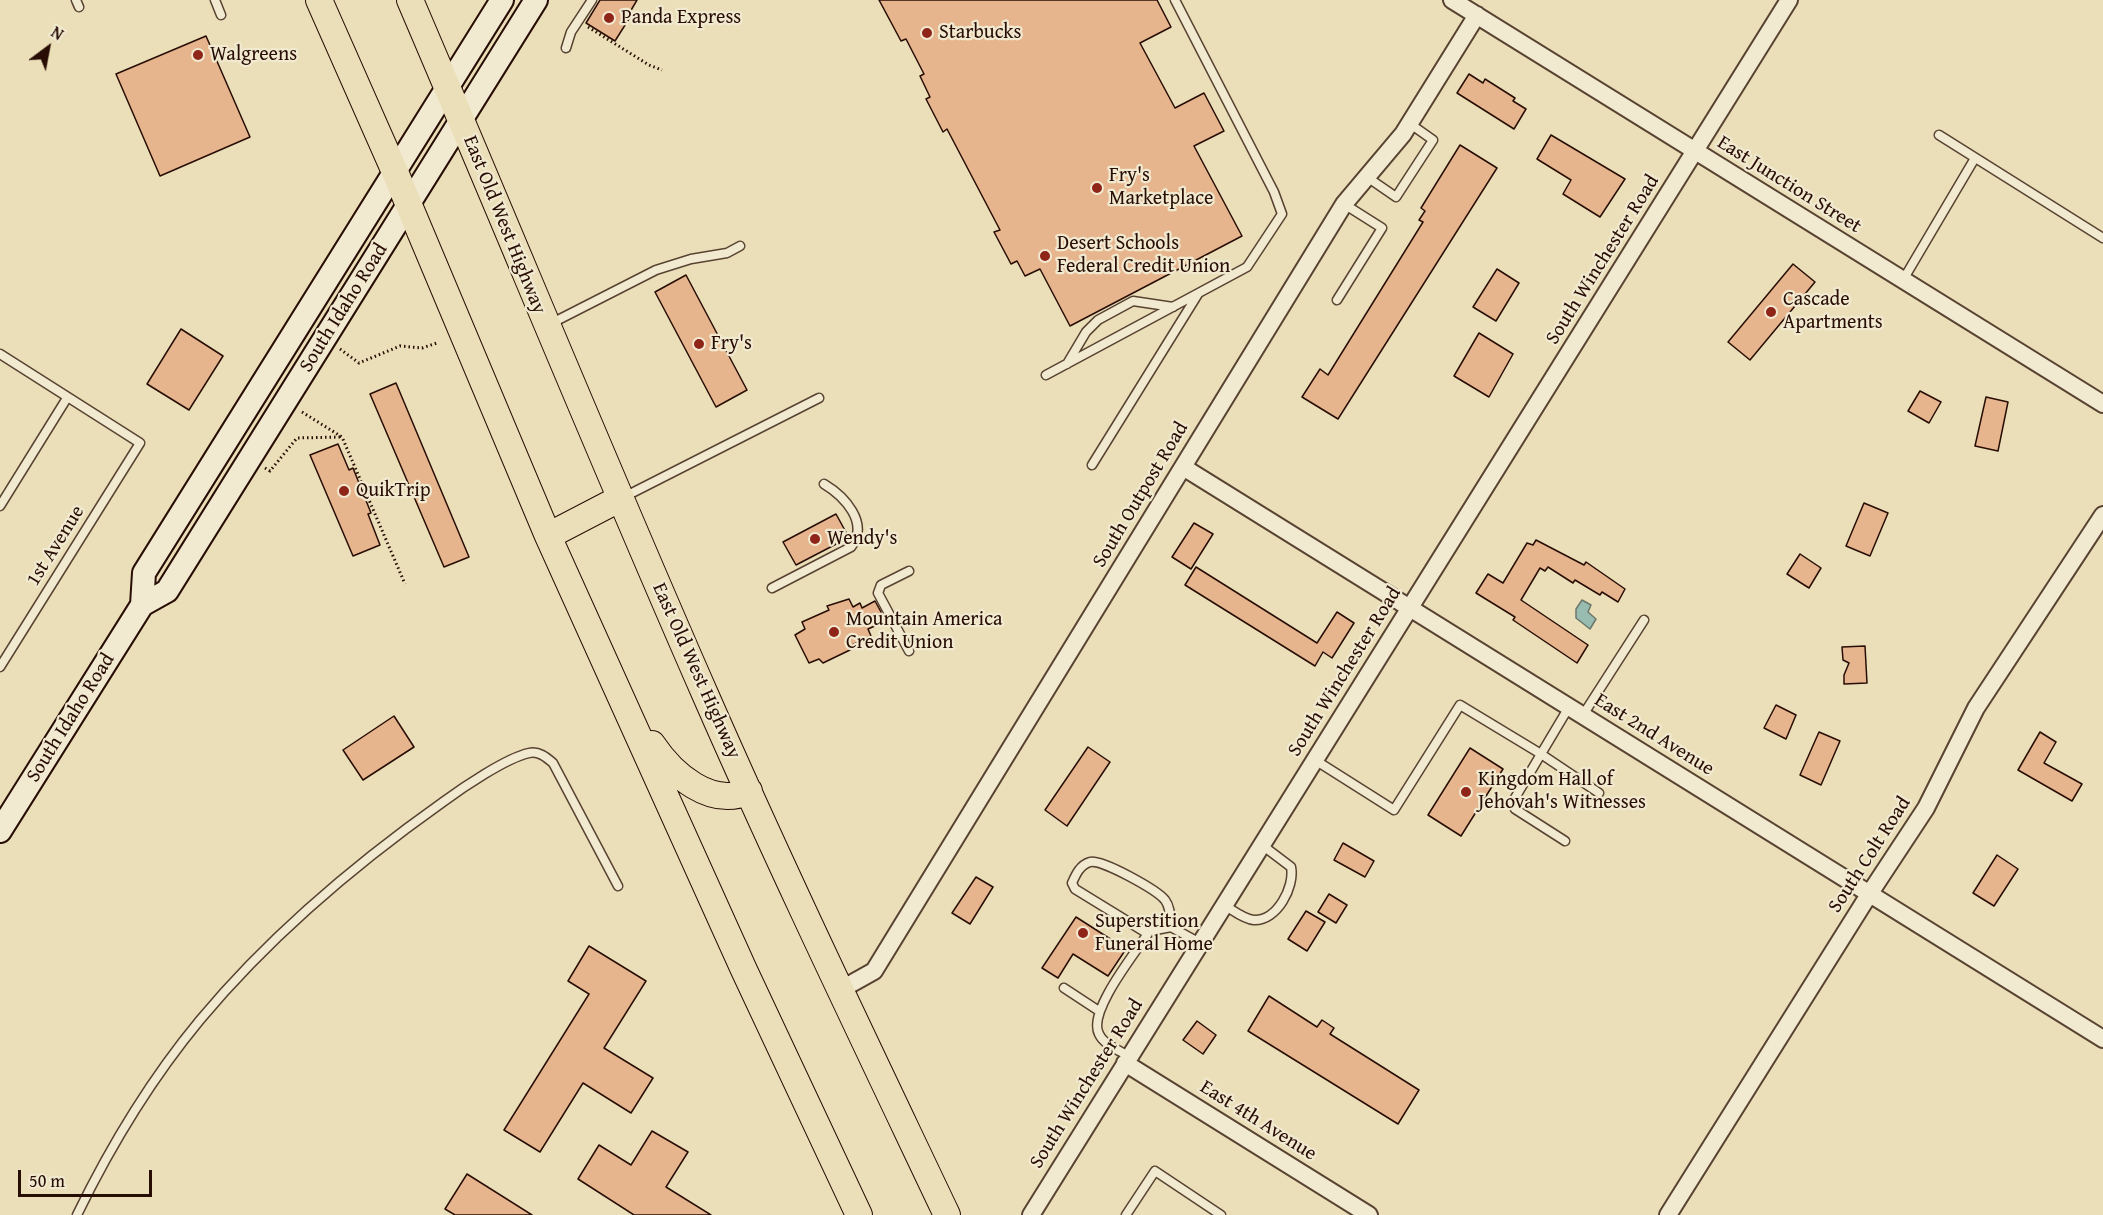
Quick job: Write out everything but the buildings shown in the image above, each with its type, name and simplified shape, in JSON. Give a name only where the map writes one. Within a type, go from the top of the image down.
[{"type":"main road","points":[[319,0],[395,172],[548,536],[622,702],[859,1215]]},
{"type":"main road","name":"East Old West Highway","points":[[410,0],[546,326],[749,791],[947,1215]]},
{"type":"main road","name":"South Idaho Road","points":[[0,831],[142,605],[144,573],[502,0]]},
{"type":"main road","name":"South Idaho Road","points":[[142,605],[167,591],[537,0]]},
{"type":"main road","points":[[548,536],[621,498]]},
{"type":"main road","points":[[622,702],[667,766],[680,776],[694,785],[723,796],[736,797],[749,791]]},
{"type":"street","name":"East Junction Street","points":[[1452,0],[2103,404]]},
{"type":"street","name":"South Winchester Road","points":[[1031,1215],[1789,0]]},
{"type":"street","name":"South Outpost Road","points":[[840,990],[874,971],[1344,204],[1410,123],[1477,15]]},
{"type":"street","name":"East 2nd Avenue","points":[[1183,467],[2103,1039]]},
{"type":"street","name":"South Colt Road","points":[[1668,1215],[1869,893],[1926,808],[1976,708],[2103,515]]},
{"type":"street","name":"East 4th Avenue","points":[[1127,1060],[1369,1215]]},
{"type":"lane","points":[[215,0],[221,15]]},
{"type":"lane","points":[[566,48],[578,21],[592,0]]},
{"type":"lane","points":[[1046,375],[1247,267],[1282,214],[1274,192],[1175,0]]},
{"type":"lane","points":[[1367,177],[1396,197],[1433,140],[1410,123]]},
{"type":"lane","points":[[1939,135],[2103,238]]},
{"type":"lane","points":[[1903,280],[1976,158]]},
{"type":"lane","points":[[1337,300],[1382,228],[1344,204]]},
{"type":"lane","points":[[546,326],[656,270],[691,259],[727,253],[740,246]]},
{"type":"lane","points":[[1092,465],[1198,293]]},
{"type":"lane","points":[[1067,364],[1086,332],[1098,320],[1133,301],[1174,307]]},
{"type":"lane","points":[[0,354],[67,398],[0,506]]},
{"type":"lane","name":"1st Avenue","points":[[0,667],[140,443],[67,398]]},
{"type":"lane","points":[[621,498],[819,398]]},
{"type":"lane","points":[[772,588],[851,547],[856,541],[858,523],[844,499],[824,484]]},
{"type":"lane","points":[[909,571],[881,585],[878,593],[909,651]]},
{"type":"lane","points":[[1565,841],[1515,809],[1512,803],[1541,754],[1644,620]]},
{"type":"lane","points":[[1315,760],[1394,810],[1460,705],[1541,754],[1599,793]]},
{"type":"lane","points":[[77,1215],[99,1172],[175,1054],[200,1020],[272,940],[403,831],[473,781],[529,753],[543,754],[553,763],[618,886]]},
{"type":"lane","points":[[1224,904],[1252,920],[1264,918],[1281,902],[1293,877],[1291,867],[1262,845]]},
{"type":"lane","points":[[1172,927],[1170,908],[1164,898],[1106,864],[1090,862],[1082,866],[1072,883],[1075,889],[1098,905],[1149,932],[1172,927],[1200,943]]},
{"type":"lane","points":[[1127,1060],[1098,1034],[1096,1022],[1099,1011],[1149,932]]},
{"type":"lane","points":[[1064,988],[1099,1011]]},
{"type":"lane","points":[[1126,1215],[1155,1171],[1221,1215]]},
{"type":"path","points":[[578,21],[648,65],[662,70]]},
{"type":"path","points":[[338,348],[359,363],[400,346],[422,348],[437,343]]},
{"type":"path","points":[[297,409],[342,437],[405,584]]},
{"type":"path","points":[[262,467],[270,471],[297,438],[342,437]]},
{"type":"water","points":[[1582,600],[1591,605],[1588,612],[1596,619],[1590,629],[1576,618],[1576,609]]},
{"type":"place","name":"Panda Express","points":[[609,18]]},
{"type":"place","name":"Starbucks","points":[[927,33]]},
{"type":"place","name":"Walgreens","points":[[198,55]]},
{"type":"place","name":"Fry's Marketplace","points":[[1097,188]]},
{"type":"place","name":"Desert Schools Federal Credit Union","points":[[1045,256]]},
{"type":"place","name":"Cascade Apartments","points":[[1771,312]]},
{"type":"place","name":"Fry's","points":[[699,344]]},
{"type":"place","name":"QuikTrip","points":[[344,491]]},
{"type":"place","name":"Wendy's","points":[[815,539]]},
{"type":"place","name":"Mountain America Credit Union","points":[[834,632]]},
{"type":"place","name":"Kingdom Hall of Jehovah's Witnesses","points":[[1466,792]]},
{"type":"place","name":"Superstition Funeral Home","points":[[1083,933]]}]
